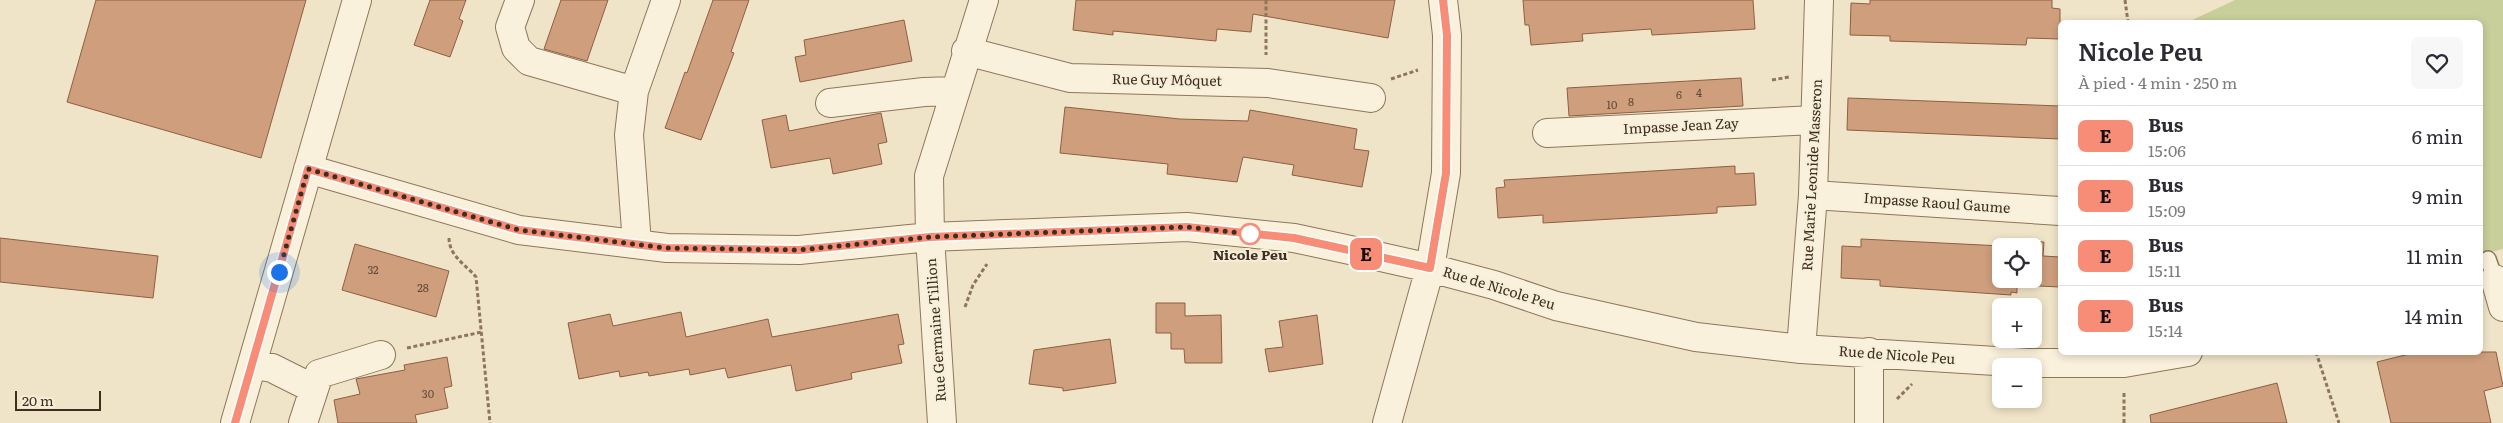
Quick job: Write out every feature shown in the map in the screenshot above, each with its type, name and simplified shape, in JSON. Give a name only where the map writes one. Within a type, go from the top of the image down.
[{"type":"street","points":[[234,423],[357,0]]},
{"type":"street","points":[[520,0],[510,26],[516,48],[529,61],[634,91]]},
{"type":"street","points":[[637,244],[629,135],[634,91],[666,0]]},
{"type":"street","points":[[930,237],[929,176],[966,51],[984,0]]},
{"type":"street","points":[[1387,423],[1430,268],[1446,173],[1447,35],[1443,0]]},
{"type":"street","name":"Rue Marie Leonide Masseron","points":[[1800,349],[1813,195],[1819,0]]},
{"type":"street","name":"Rue Guy Môquet","points":[[966,51],[1070,78],[1268,83],[1380,89]]},
{"type":"street","points":[[830,103],[924,92],[954,91]]},
{"type":"street","name":"Impasse Jean Zay","points":[[1547,133],[1815,120]]},
{"type":"street","name":"Rue de Nicole Peu","points":[[308,169],[519,230],[666,248],[799,250],[930,237],[1187,227],[1294,238],[1430,268],[1575,310],[1696,337],[1800,349],[2028,363],[2124,363],[2171,355]]},
{"type":"street","name":"Impasse Raoul Gaume","points":[[1813,195],[2058,211]]},
{"type":"street","name":"Rue Germaine Tillion","points":[[930,237],[941,423]]},
{"type":"street","points":[[2491,274],[2503,307]]},
{"type":"street","points":[[1869,352],[1869,423]]},
{"type":"street","points":[[303,423],[312,388],[319,374],[381,355]]},
{"type":"street","points":[[252,364],[272,368],[312,388]]},
{"type":"path","points":[[1266,0],[1266,58]]},
{"type":"path","points":[[2125,0],[2128,20]]},
{"type":"path","points":[[1380,89],[1414,70],[1447,70]]},
{"type":"path","points":[[450,230],[449,242],[452,250],[476,277],[490,423]]},
{"type":"path","points":[[963,311],[973,285],[988,262]]},
{"type":"path","points":[[381,355],[482,332]]},
{"type":"path","points":[[2317,355],[2339,423]]},
{"type":"path","points":[[1894,402],[1939,357]]},
{"type":"green space","points":[[2235,0],[2503,0],[2503,249],[2483,254],[2483,20],[2192,20]]},
{"type":"building","points":[[96,0],[306,0],[261,158],[67,102]]},
{"type":"building","points":[[430,0],[466,0],[459,19],[463,21],[450,57],[414,45]]},
{"type":"building","points":[[561,0],[608,0],[587,61],[544,49]]},
{"type":"building","points":[[713,0],[749,0],[731,52],[734,53],[701,140],[665,128]]},
{"type":"building","points":[[1076,0],[1395,0],[1388,38],[1253,14],[1251,32],[1217,29],[1216,41],[1113,31],[1113,35],[1073,30]]},
{"type":"building","points":[[1523,0],[1753,0],[1755,29],[1652,35],[1651,29],[1582,34],[1583,41],[1531,45],[1529,25],[1525,25]]},
{"type":"building","points":[[1870,0],[2052,0],[2052,8],[2060,9],[2058,39],[2027,38],[2026,45],[1890,41],[1890,36],[1850,35],[1851,3],[1870,4]]},
{"type":"building","points":[[904,20],[912,61],[800,82],[795,57],[806,55],[804,40]]},
{"type":"building","points":[[1741,78],[1743,106],[1569,116],[1567,88]]},
{"type":"building","points":[[1848,98],[2058,106],[2058,139],[1847,130]]},
{"type":"building","points":[[1065,107],[1180,119],[1248,121],[1250,110],[1357,129],[1354,149],[1369,151],[1362,187],[1292,175],[1294,165],[1243,157],[1237,182],[1167,174],[1168,164],[1060,153]]},
{"type":"building","points":[[881,113],[887,142],[878,144],[882,164],[833,174],[830,158],[771,168],[762,120],[786,115],[789,131]]},
{"type":"building","points":[[1735,166],[1735,174],[1754,173],[1756,205],[1717,207],[1717,213],[1543,223],[1543,215],[1498,218],[1496,188],[1505,187],[1504,180]]},
{"type":"building","points":[[0,238],[158,256],[153,298],[0,282]]},
{"type":"building","points":[[1861,239],[1992,246],[1992,288],[2017,288],[2017,293],[2011,292],[2011,295],[1880,286],[1880,280],[1841,278],[1842,246],[1861,247]]},
{"type":"building","points":[[2042,242],[2044,242],[2043,256],[2058,257],[2058,287],[2042,286]]},
{"type":"building","points":[[355,244],[449,271],[436,317],[342,290]]},
{"type":"building","points":[[1156,303],[1185,303],[1185,316],[1221,315],[1222,363],[1185,363],[1184,349],[1171,349],[1171,333],[1156,333]]},
{"type":"building","points":[[681,312],[686,337],[768,319],[772,337],[898,314],[904,344],[898,345],[902,363],[851,373],[852,379],[796,391],[791,365],[728,378],[725,368],[690,375],[689,369],[649,376],[648,372],[620,377],[619,371],[579,379],[568,323],[610,314],[613,326]]},
{"type":"building","points":[[1317,315],[1323,364],[1269,372],[1265,349],[1283,347],[1279,321]]},
{"type":"building","points":[[1110,339],[1116,383],[1063,391],[1063,388],[1029,384],[1034,350]]},
{"type":"building","points":[[2483,352],[2496,352],[2503,386],[2484,391],[2491,423],[2391,423],[2377,362],[2405,355],[2483,355]]},
{"type":"building","points":[[447,357],[452,386],[444,388],[448,408],[415,415],[417,423],[338,423],[334,400],[360,394],[356,379],[405,370],[404,365]]},
{"type":"building","points":[[2277,383],[2287,423],[2151,423],[2150,415]]},
{"type":"bus line","name":"E","points":[[235,423],[308,169],[422,200],[519,230],[666,248],[799,250],[930,237],[994,233],[1187,227],[1294,238],[1430,268],[1446,173],[1447,35],[1443,0]]},
{"type":"place","name":"Nicole Peu","points":[[1250,234]]},
{"type":"route","points":[[279,272],[308,169],[422,200],[519,230],[666,248],[799,250],[930,237],[994,233],[1187,227],[1258,235],[1250,234]]}]
